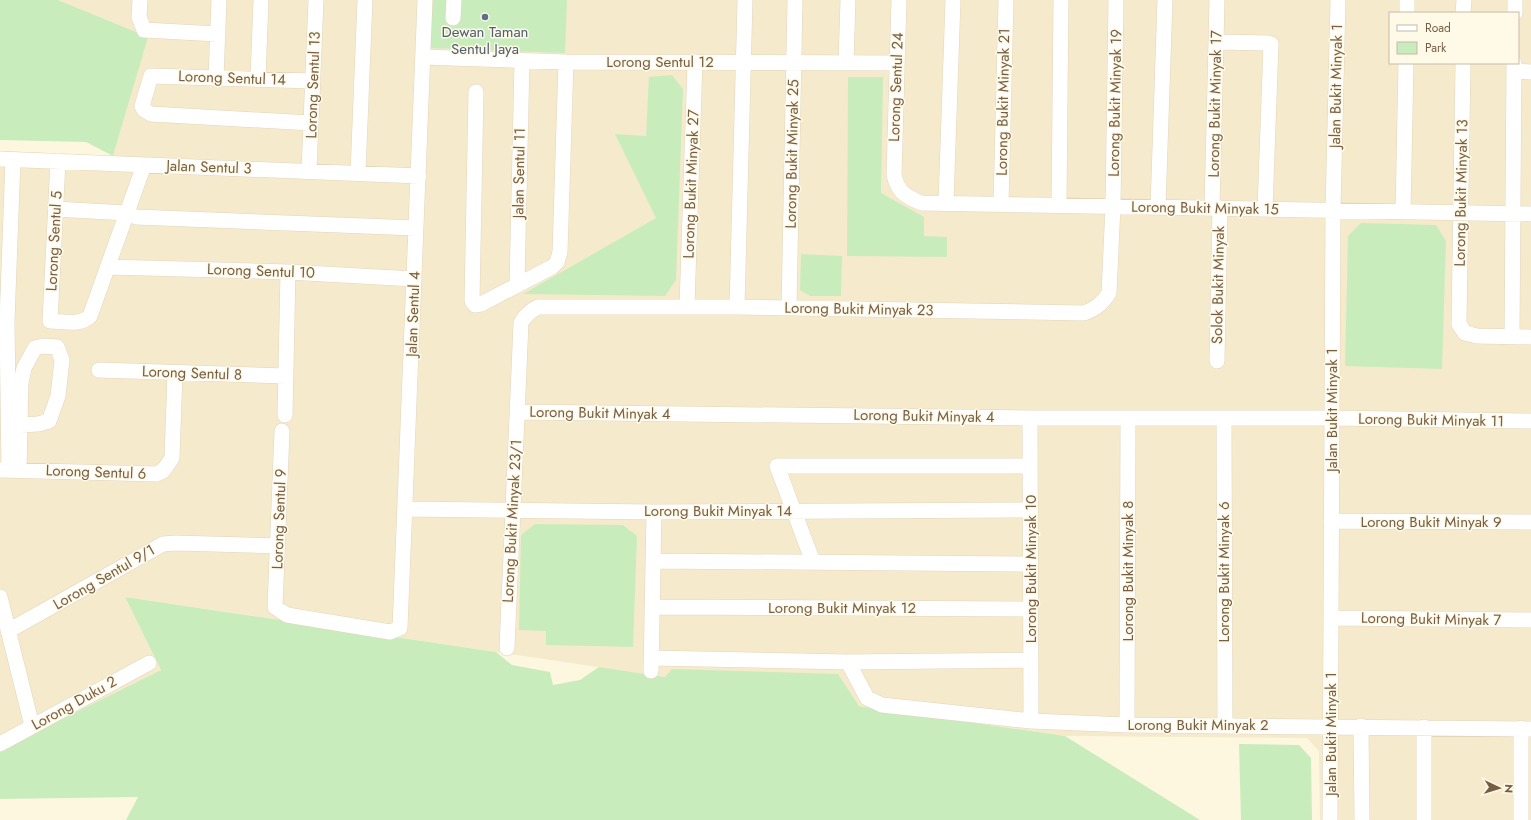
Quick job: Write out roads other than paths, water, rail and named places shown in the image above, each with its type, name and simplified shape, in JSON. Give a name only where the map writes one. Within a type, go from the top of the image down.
[{"type":"street","points":[[140,0],[139,17],[144,30],[218,34]]},
{"type":"street","points":[[216,78],[219,0]]},
{"type":"street","points":[[258,79],[261,0]]},
{"type":"street","name":"Lorong Sentul 13","points":[[310,171],[316,0]]},
{"type":"street","points":[[358,173],[365,0]]},
{"type":"street","name":"Jalan Sentul 4","points":[[275,608],[286,615],[375,630],[390,632],[400,628],[425,0]]},
{"type":"street","points":[[453,18],[454,0]]},
{"type":"street","points":[[737,307],[745,0]]},
{"type":"street","name":"Lorong Bukit Minyak 25","points":[[789,308],[796,0]]},
{"type":"street","points":[[846,63],[848,0]]},
{"type":"street","name":"Lorong Sentul 24","points":[[894,175],[899,0]]},
{"type":"street","points":[[946,203],[954,0]]},
{"type":"street","name":"Lorong Bukit Minyak 21","points":[[1000,204],[1006,0]]},
{"type":"street","points":[[1059,205],[1061,0]]},
{"type":"street","name":"Lorong Bukit Minyak 19","points":[[1113,206],[1116,0]]},
{"type":"street","points":[[1158,207],[1165,0]]},
{"type":"street","name":"Lorong Bukit Minyak 17","points":[[1216,208],[1217,0]]},
{"type":"street","name":"Jalan Bukit Minyak 1","points":[[1330,820],[1332,210],[1338,0]]},
{"type":"street","points":[[1407,0],[1407,12]]},
{"type":"street","points":[[1463,12],[1464,0]]},
{"type":"street","points":[[1515,0],[1515,12]]},
{"type":"street","points":[[1216,42],[1271,44],[1265,209]]},
{"type":"street","name":"Lorong Sentul 12","points":[[423,57],[566,62],[897,63]]},
{"type":"street","name":"Jalan Sentul 11","points":[[517,285],[522,61]]},
{"type":"street","points":[[476,92],[472,301],[475,305],[481,304],[552,267],[557,262],[560,252],[566,62]]},
{"type":"street","name":"Lorong Bukit Minyak 27","points":[[687,306],[695,62]]},
{"type":"street","points":[[1403,212],[1406,64]]},
{"type":"street","name":"Lorong Bukit Minyak 13","points":[[1463,64],[1459,324],[1466,333],[1477,336],[1512,337]]},
{"type":"street","points":[[1531,72],[1514,67],[1512,214],[1512,337],[1531,337]]},
{"type":"street","name":"Lorong Sentul 14","points":[[311,123],[151,114],[144,110],[142,106],[151,76],[313,81]]},
{"type":"street","points":[[6,159],[3,321],[9,470]]},
{"type":"street","name":"Jalan Sentul 3","points":[[6,159],[419,176]]},
{"type":"street","name":"Lorong Sentul 5","points":[[58,161],[50,321],[81,322],[86,320],[90,316],[108,267]]},
{"type":"street","points":[[108,267],[144,165]]},
{"type":"street","name":"Lorong Bukit Minyak 15","points":[[894,175],[897,187],[908,198],[921,203],[1531,214]]},
{"type":"street","name":"Lorong Bukit Minyak 23","points":[[521,323],[524,316],[538,307],[687,306],[1084,313],[1095,309],[1103,302],[1108,293],[1113,206]]},
{"type":"street","name":"Solok Bukit Minyak","points":[[1216,208],[1217,362]]},
{"type":"street","points":[[55,209],[127,213],[136,217],[416,228]]},
{"type":"street","name":"Lorong Sentul 10","points":[[108,267],[288,272],[414,279]]},
{"type":"street","points":[[285,415],[288,272]]},
{"type":"street","name":"Lorong Bukit Minyak 23/1","points":[[507,648],[521,323]]},
{"type":"street","points":[[9,470],[20,425],[21,383],[24,368],[35,348],[43,346],[57,347],[62,360],[58,396],[49,421],[38,424],[20,425]]},
{"type":"street","name":"Lorong Sentul 8","points":[[99,370],[286,376]]},
{"type":"street","name":"Lorong Sentul 6","points":[[9,470],[156,474],[163,471],[172,458],[175,373]]},
{"type":"street","name":"Lorong Bukit Minyak 4","points":[[517,412],[1030,418],[1332,418]]},
{"type":"street","name":"Lorong Bukit Minyak 10","points":[[1030,418],[1031,721]]},
{"type":"street","name":"Lorong Bukit Minyak 8","points":[[1127,725],[1128,418]]},
{"type":"street","name":"Lorong Bukit Minyak 6","points":[[1224,418],[1225,725]]},
{"type":"street","name":"Lorong Bukit Minyak 11","points":[[1332,418],[1531,421]]},
{"type":"street","name":"Lorong Sentul 9","points":[[275,608],[282,431]]},
{"type":"street","points":[[813,562],[777,466],[1030,466]]},
{"type":"street","name":"Lorong Bukit Minyak 14","points":[[405,508],[654,512],[1030,510]]},
{"type":"street","points":[[654,512],[652,665],[1031,660]]},
{"type":"street","name":"Lorong Bukit Minyak 9","points":[[1331,521],[1531,522]]},
{"type":"street","name":"Lorong Sentul 9/1","points":[[8,631],[163,544],[176,543],[278,546]]},
{"type":"street","points":[[653,561],[1030,564]]},
{"type":"street","points":[[0,598],[32,726]]},
{"type":"street","name":"Lorong Bukit Minyak 12","points":[[652,607],[1031,609]]},
{"type":"street","name":"Lorong Bukit Minyak 7","points":[[1331,618],[1531,620]]},
{"type":"street","name":"Lorong Duku 2","points":[[0,744],[149,662]]},
{"type":"street","name":"Lorong Bukit Minyak 2","points":[[848,662],[866,698],[882,705],[1031,721],[1127,725],[1526,728]]},
{"type":"street","points":[[1361,726],[1362,820]]},
{"type":"street","points":[[1424,727],[1424,820]]},
{"type":"street","points":[[1521,820],[1526,728]]},
{"type":"place","name":"Dewan Taman Sentul Jaya","points":[[485,17]]}]
